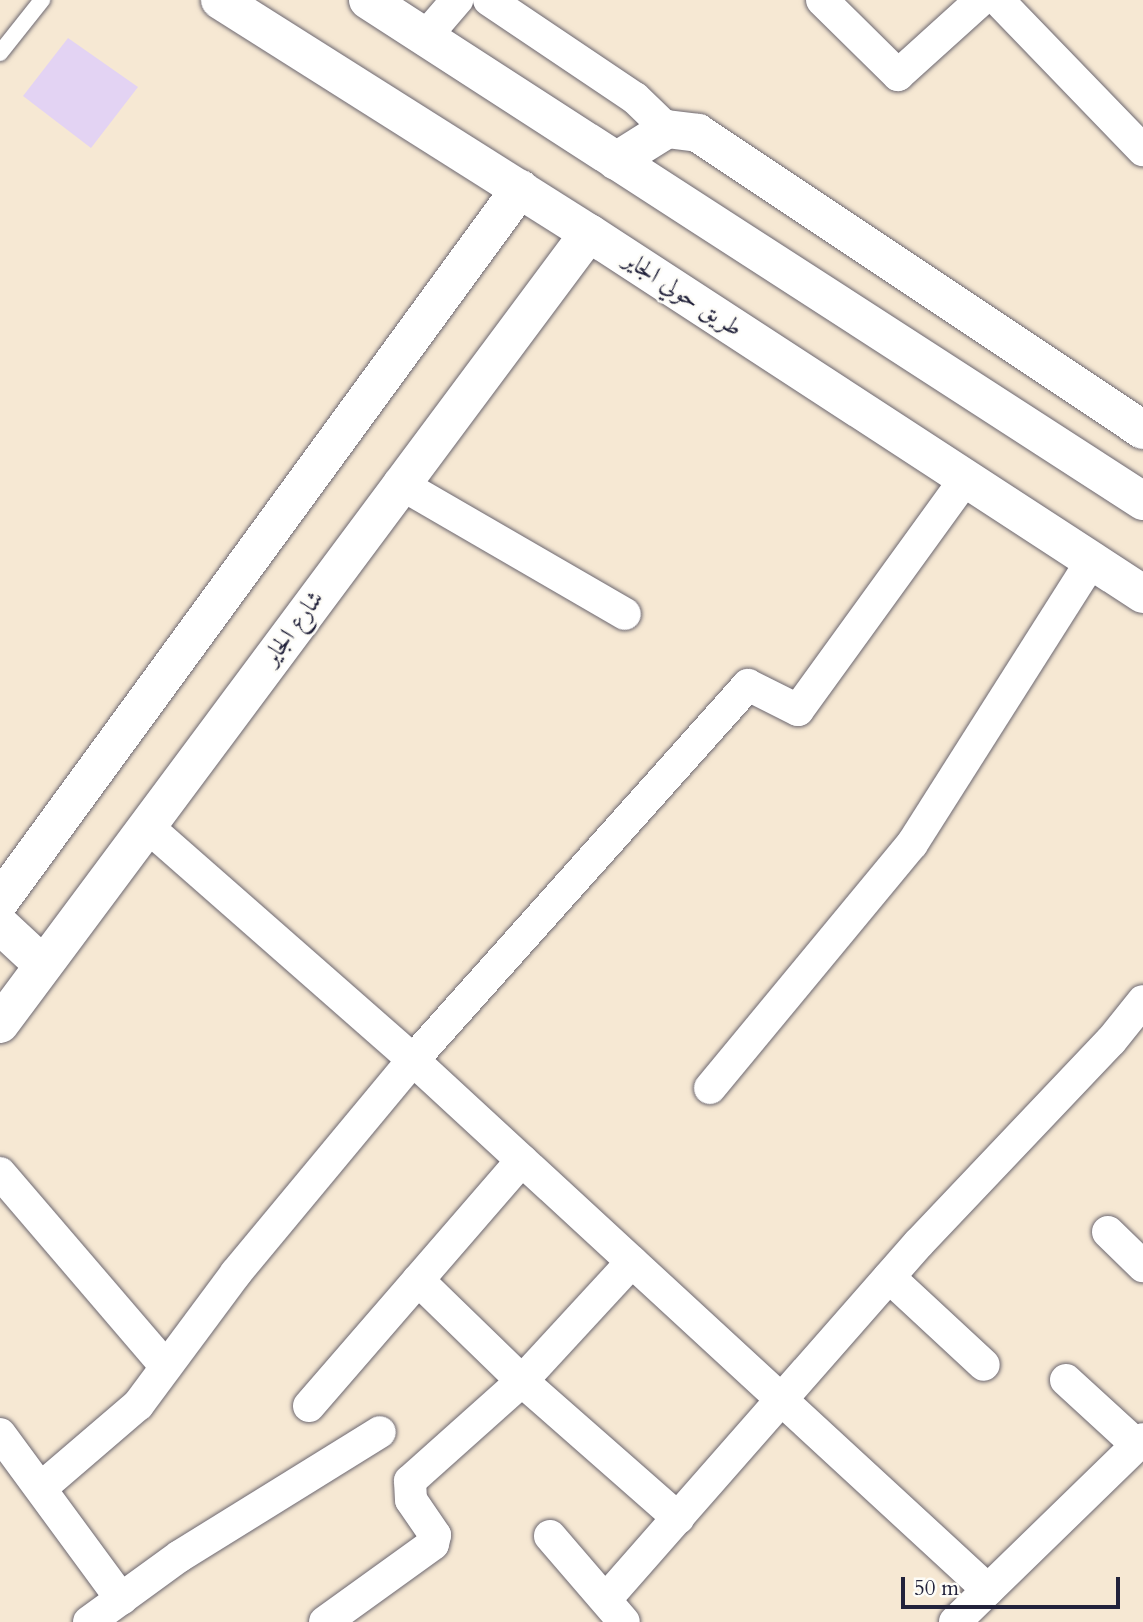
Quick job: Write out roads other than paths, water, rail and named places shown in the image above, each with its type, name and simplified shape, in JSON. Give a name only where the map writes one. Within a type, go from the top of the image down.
[{"type":"main road","name":"طريق حولي الجاير","points":[[220,0],[589,233],[1143,594]]},
{"type":"main road","points":[[368,0],[1143,501]]},
{"type":"main road","points":[[616,161],[667,129],[698,133],[1143,430]]},
{"type":"main road","points":[[0,901],[520,189]]},
{"type":"main road","name":"شارع الجاير","points":[[0,1024],[148,827],[399,483],[589,233]]},
{"type":"main road","points":[[0,925],[43,965]]},
{"type":"street","points":[[426,36],[457,0]]},
{"type":"street","points":[[489,0],[635,98],[667,129]]},
{"type":"street","points":[[822,0],[898,75],[981,0]]},
{"type":"street","points":[[998,0],[1143,149]]},
{"type":"street","points":[[41,1488],[138,1405],[236,1273],[413,1059],[748,685],[798,710],[966,478]]},
{"type":"street","points":[[399,483],[625,614]]},
{"type":"street","points":[[710,1088],[912,844],[1092,560]]},
{"type":"street","points":[[148,827],[413,1059],[988,1590]]},
{"type":"street","points":[[550,1536],[616,1610],[678,1518],[889,1277],[1143,1001]]},
{"type":"street","points":[[309,1406],[522,1160]]},
{"type":"street","points":[[0,1173],[166,1367]]},
{"type":"street","points":[[1108,1232],[1143,1266]]},
{"type":"street","points":[[325,1622],[433,1544],[435,1535],[411,1500],[410,1480],[522,1381],[632,1262]]},
{"type":"street","points":[[889,1277],[984,1365]]},
{"type":"street","points":[[418,1280],[522,1381],[678,1518]]},
{"type":"street","points":[[955,1622],[1140,1442],[1066,1380]]},
{"type":"street","points":[[89,1622],[180,1556],[380,1432]]},
{"type":"street","points":[[0,1434],[121,1599]]},
{"type":"lane","points":[[0,53],[42,0]]}]
